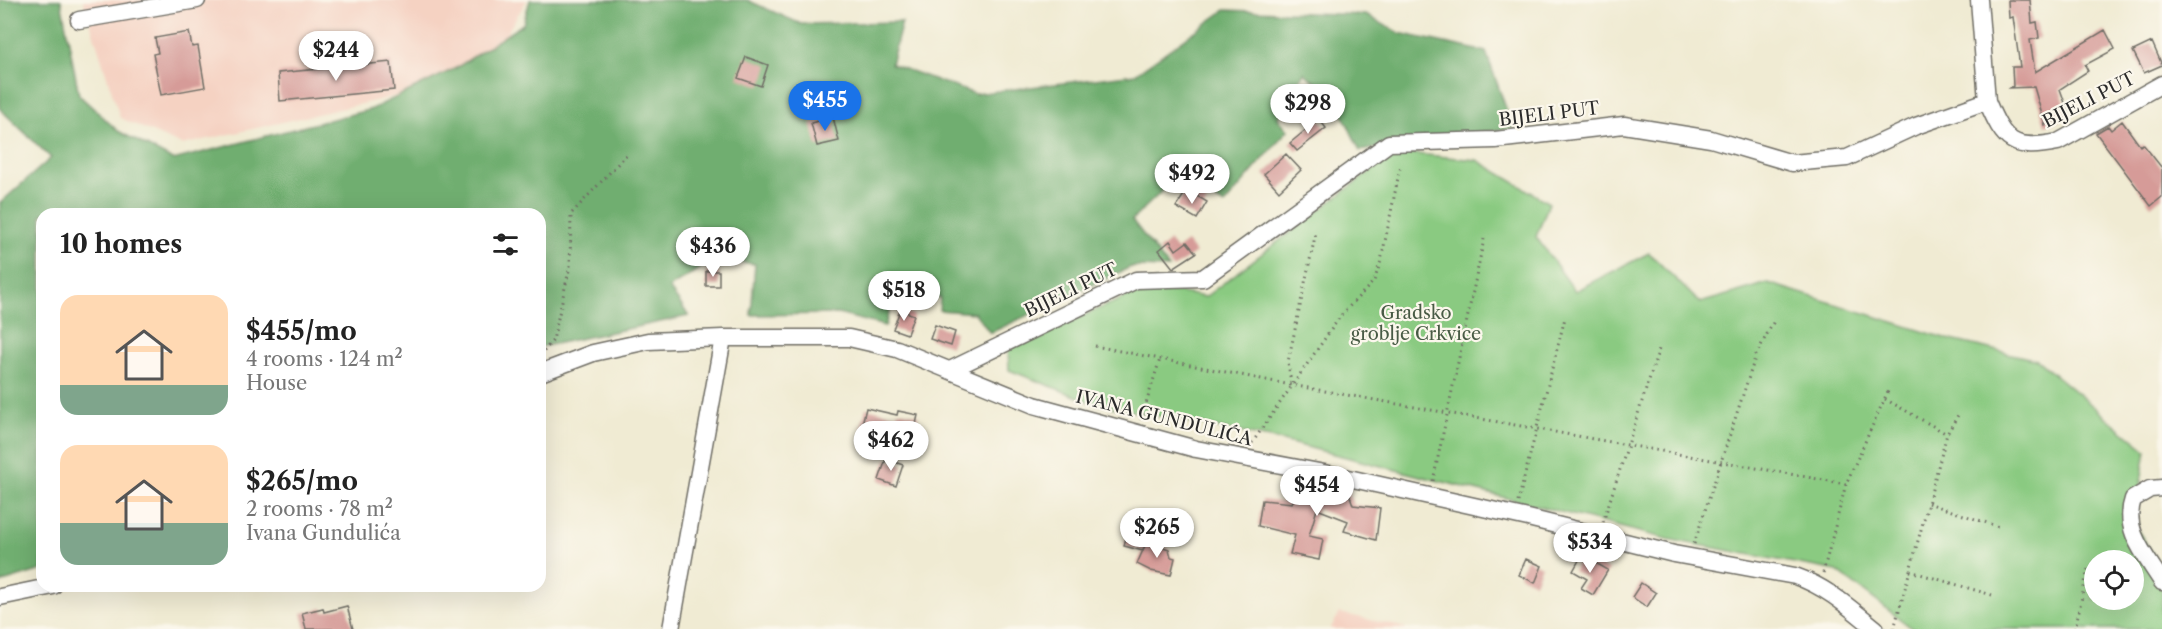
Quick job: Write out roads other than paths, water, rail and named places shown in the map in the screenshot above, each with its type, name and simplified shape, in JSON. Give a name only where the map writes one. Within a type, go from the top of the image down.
[{"type":"street","points":[[79,20],[197,0]]},
{"type":"street","points":[[1979,0],[1987,101]]},
{"type":"street","name":"BIJELI PUT","points":[[950,370],[1136,280],[1203,278],[1389,143],[1495,140],[1624,125],[1712,139],[1792,163],[1847,158],[1916,126],[1987,101],[2004,136],[2019,145],[2042,145],[2058,142],[2162,84]]},
{"type":"street","points":[[671,629],[723,338]]},
{"type":"street","name":"IVANA GUNDULIĆA","points":[[546,372],[593,353],[648,341],[723,338],[849,338],[897,349],[1034,405],[1196,449],[1335,475],[1689,557],[1796,576],[1820,586],[1876,629]]},
{"type":"street","points":[[2162,488],[2150,489],[2133,498],[2130,506],[2130,528],[2162,582]]},
{"type":"street","points":[[0,597],[36,590]]},
{"type":"park label","name":"Gradsko groblje Crkvice","points":[[1416,323]]}]
